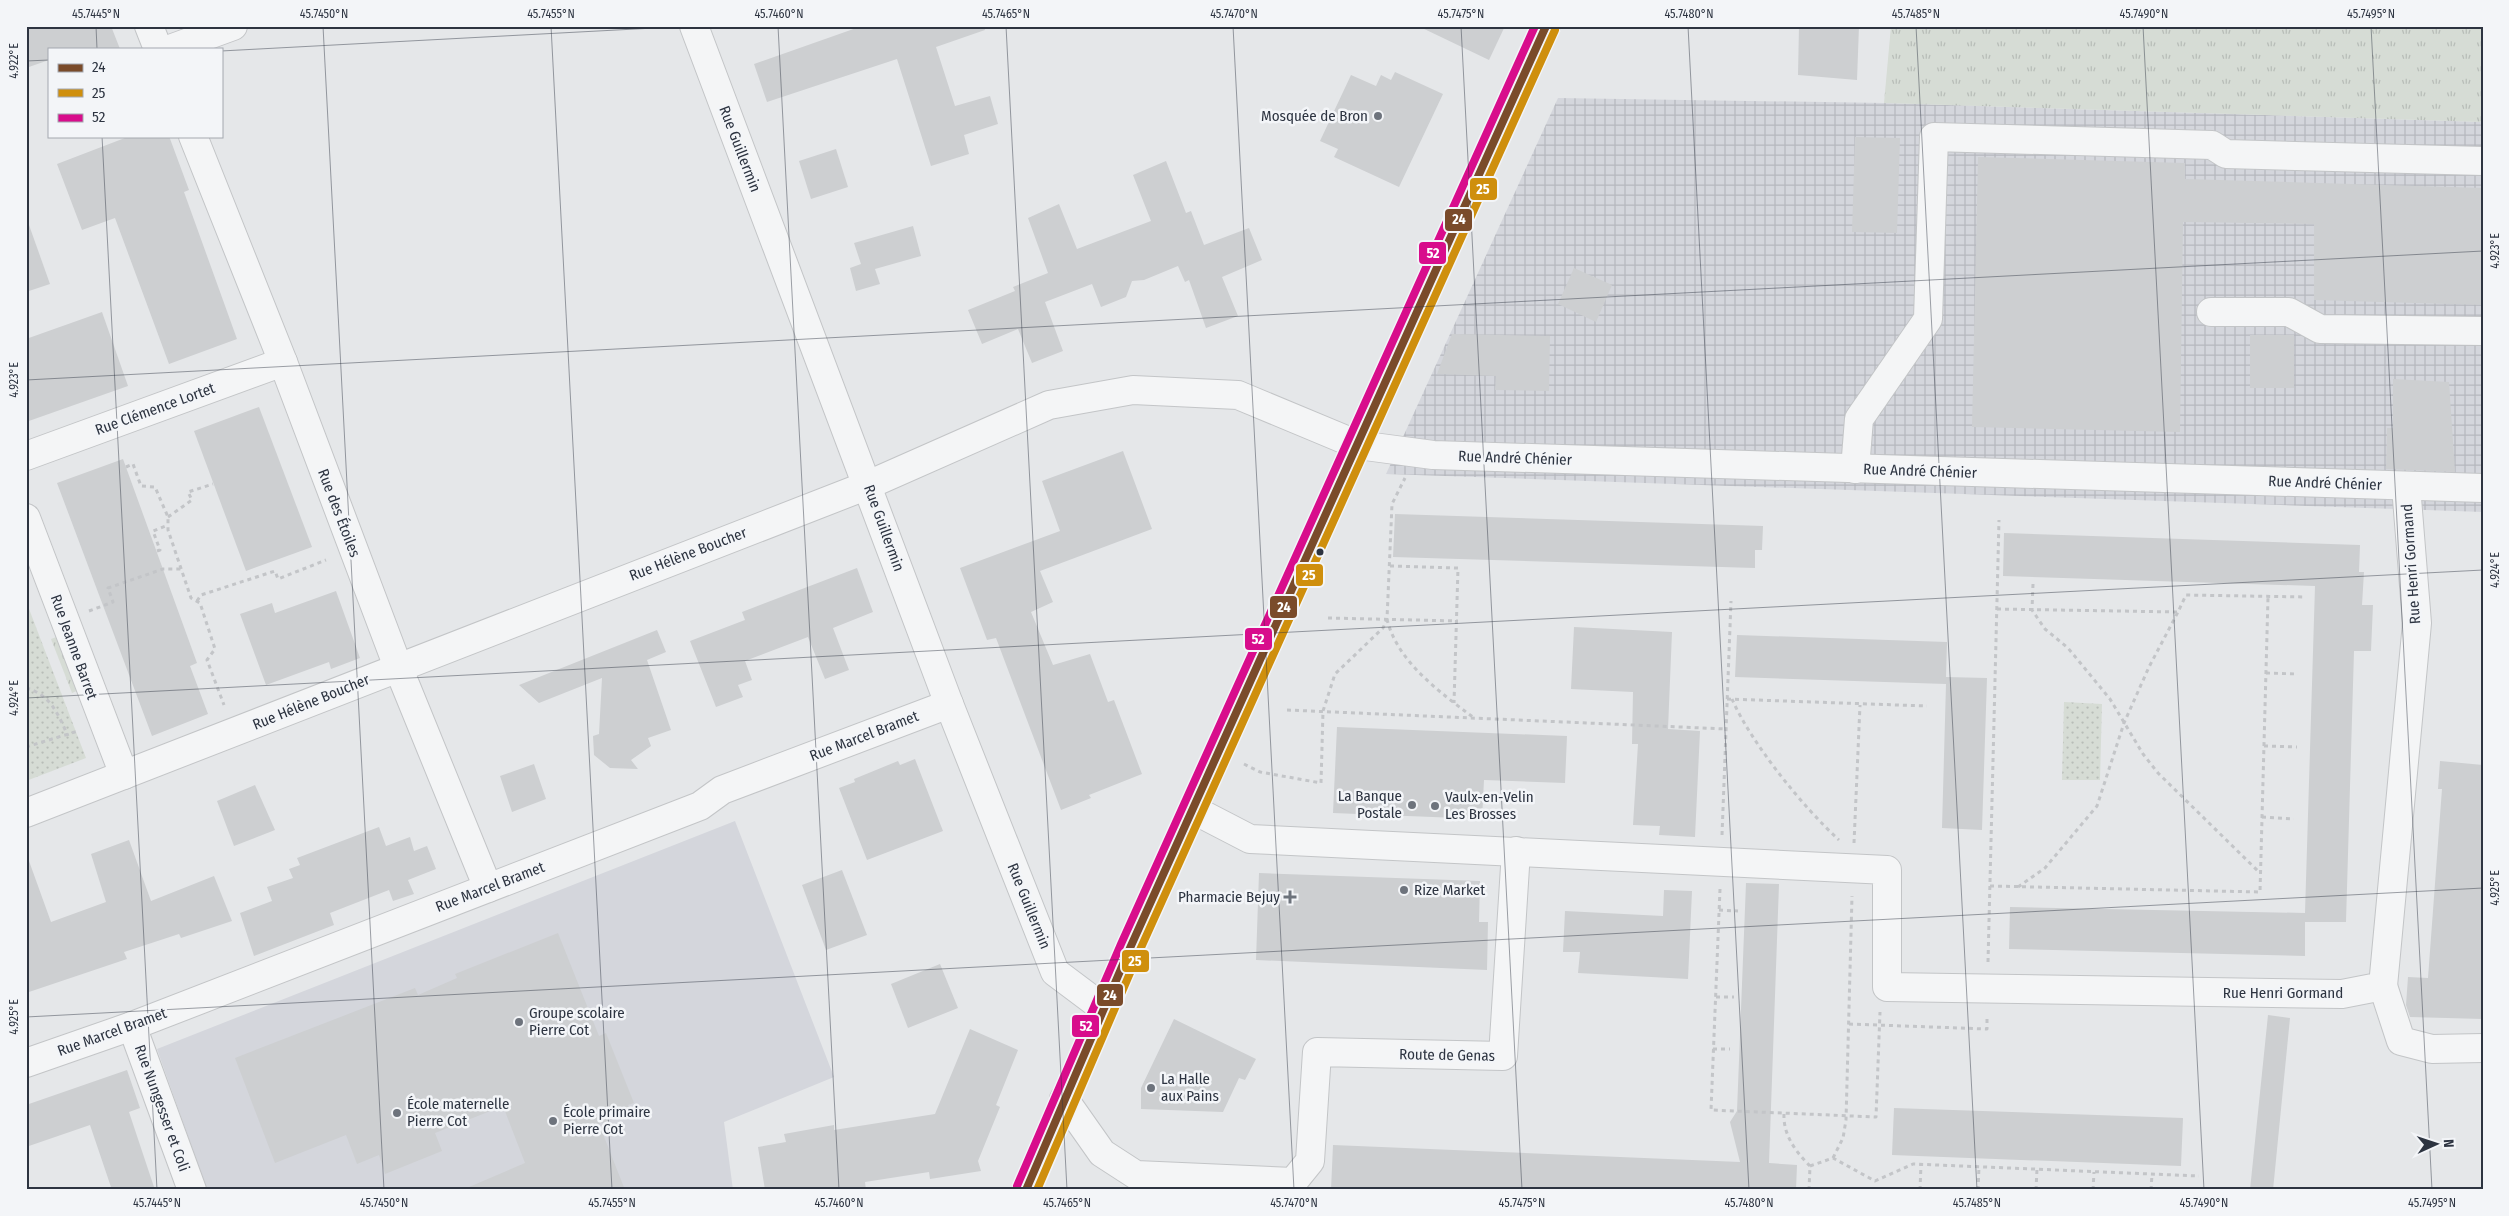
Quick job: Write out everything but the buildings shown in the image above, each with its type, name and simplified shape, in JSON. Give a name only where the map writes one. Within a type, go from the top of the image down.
[{"type":"main road","points":[[1026,1190],[1103,1008],[1194,810],[1546,26]]},
{"type":"street","points":[[149,26],[158,48]]},
{"type":"street","points":[[173,48],[233,26]]},
{"type":"street","name":"Rue Guillermin","points":[[694,26],[949,704],[1055,972],[1103,1008]]},
{"type":"street","points":[[1855,469],[1859,419],[1928,319],[1934,137],[2212,145],[2226,154],[2483,161]]},
{"type":"street","name":"Rue des Étoiles","points":[[194,138],[283,362],[398,667],[488,888]]},
{"type":"street","points":[[2211,312],[2289,312],[2320,329],[2483,332]]},
{"type":"street","name":"Rue Clémence Lortet","points":[[26,456],[283,362]]},
{"type":"street","name":"Rue Hélène Boucher","points":[[26,813],[868,485],[1049,405],[1133,390],[1238,394],[1358,445]]},
{"type":"street","name":"Rue André Chénier","points":[[1358,445],[1418,453],[1855,469],[2483,488]]},
{"type":"street","name":"Rue Henri Gormand","points":[[1887,987],[2342,994],[2383,986],[2417,623],[2406,486]]},
{"type":"street","name":"Rue Jeanne Barret","points":[[26,518],[124,775]]},
{"type":"street","name":"Rue Marcel Bramet","points":[[26,1063],[132,1026],[700,806],[722,790],[949,704]]},
{"type":"street","points":[[1194,810],[1250,839],[1516,852],[1853,861],[1887,870],[1887,987]]},
{"type":"street","name":"Route de Genas","points":[[1064,1099],[1102,1154],[1136,1175],[1293,1182],[1310,1161],[1317,1052],[1503,1056],[1516,852]]},
{"type":"street","points":[[2383,986],[2401,1041],[2432,1049],[2483,1048]]},
{"type":"street","name":"Rue Nungesser et Coli","points":[[132,1026],[192,1190]]},
{"type":"path","points":[[1418,453],[1392,504],[1387,619],[1400,648],[1420,672],[1454,703],[1474,718]]},
{"type":"path","points":[[126,467],[132,464],[141,486],[155,487],[168,517],[168,525],[191,598],[200,604],[215,649],[207,660],[226,711]]},
{"type":"path","points":[[168,517],[192,500],[188,492],[213,484]]},
{"type":"path","points":[[1849,1024],[1987,1029],[1999,520]]},
{"type":"path","points":[[157,551],[160,550],[153,531],[168,525]]},
{"type":"path","points":[[197,601],[201,595],[275,570],[278,579],[326,560]]},
{"type":"path","points":[[1390,566],[1458,568],[1458,621],[1454,703]]},
{"type":"path","points":[[87,612],[113,602],[108,588],[163,569],[182,569]]},
{"type":"path","points":[[2033,584],[2032,610],[2045,629],[2068,648],[2110,699],[2158,773],[2261,874]]},
{"type":"path","points":[[2018,887],[2045,868],[2097,806],[2124,723],[2149,667],[2186,595],[2306,597]]},
{"type":"path","points":[[1990,886],[2260,892],[2268,597]]},
{"type":"path","points":[[1997,609],[2178,612]]},
{"type":"path","points":[[1328,618],[1458,621]]},
{"type":"path","points":[[1219,754],[1260,772],[1321,783],[1323,711],[1335,674],[1383,628],[1387,619]]},
{"type":"path","points":[[2266,673],[2298,674]]},
{"type":"path","points":[[26,688],[44,695],[51,702],[68,736]]},
{"type":"path","points":[[1727,699],[1927,706]]},
{"type":"path","points":[[1732,699],[1739,714],[1782,778],[1834,835],[1853,861]]},
{"type":"path","points":[[1810,1166],[1833,1158],[1843,1138],[1846,1116],[1853,861],[1860,705]]},
{"type":"path","points":[[1287,710],[1726,729]]},
{"type":"path","points":[[26,747],[68,736],[82,729]]},
{"type":"path","points":[[2264,746],[2297,747]]},
{"type":"path","points":[[2262,817],[2294,819]]},
{"type":"path","points":[[1719,910],[1738,910]]},
{"type":"path","points":[[1809,1190],[1810,1166],[1793,1148],[1784,1121],[1784,1114],[1876,1117],[1880,1003],[1887,987]]},
{"type":"path","points":[[1716,997],[1734,997]]},
{"type":"path","points":[[1713,1049],[1730,1049]]},
{"type":"path","points":[[1833,1158],[1875,1182],[1913,1164],[2199,1176]]},
{"type":"path","points":[[1920,1190],[1921,1164]]},
{"type":"path","points":[[1978,1190],[1979,1167]]},
{"type":"path","points":[[2036,1190],[2037,1170]]},
{"type":"path","points":[[2093,1190],[2094,1172]]},
{"type":"path","points":[[2151,1190],[2152,1174]]},
{"type":"shaded area","points":[[1558,98],[1884,103],[2483,122],[2483,512],[1386,474]]},
{"type":"shaded area","name":"Groupe scolaire Pierre Cot","points":[[735,821],[834,1077],[724,1122],[733,1190],[207,1190],[157,1049]]},
{"type":"green space","points":[[1891,26],[2483,26],[2483,122],[1884,103]]},
{"type":"green space","points":[[26,601],[86,758],[26,781]]},
{"type":"green space","points":[[59,636],[79,690],[72,693],[51,639]]},
{"type":"green space","points":[[2064,702],[2102,704],[2100,780],[2062,780]]},
{"type":"transit line","name":"52","points":[[1017,1186],[1121,944],[1535,26]]},
{"type":"transit line","name":"24","points":[[1026,1190],[1130,948],[1546,26]]},
{"type":"transit line","name":"25","points":[[1037,1190],[1139,952],[1555,30]]},
{"type":"place","name":"Mosquée de Bron","points":[[1378,116]]},
{"type":"place","name":"La Banque Postale","points":[[1412,805]]},
{"type":"place","name":"Vaulx-en-Velin Les Brosses","points":[[1435,806]]},
{"type":"place","name":"Rize Market","points":[[1404,890]]},
{"type":"place","name":"Pharmacie Bejuy","points":[[1290,897]]},
{"type":"place","name":"Groupe scolaire Pierre Cot","points":[[519,1022]]},
{"type":"place","name":"La Halle aux Pains","points":[[1151,1088]]},
{"type":"place","name":"École maternelle Pierre Cot","points":[[397,1113]]},
{"type":"place","name":"École primaire Pierre Cot","points":[[553,1121]]}]
